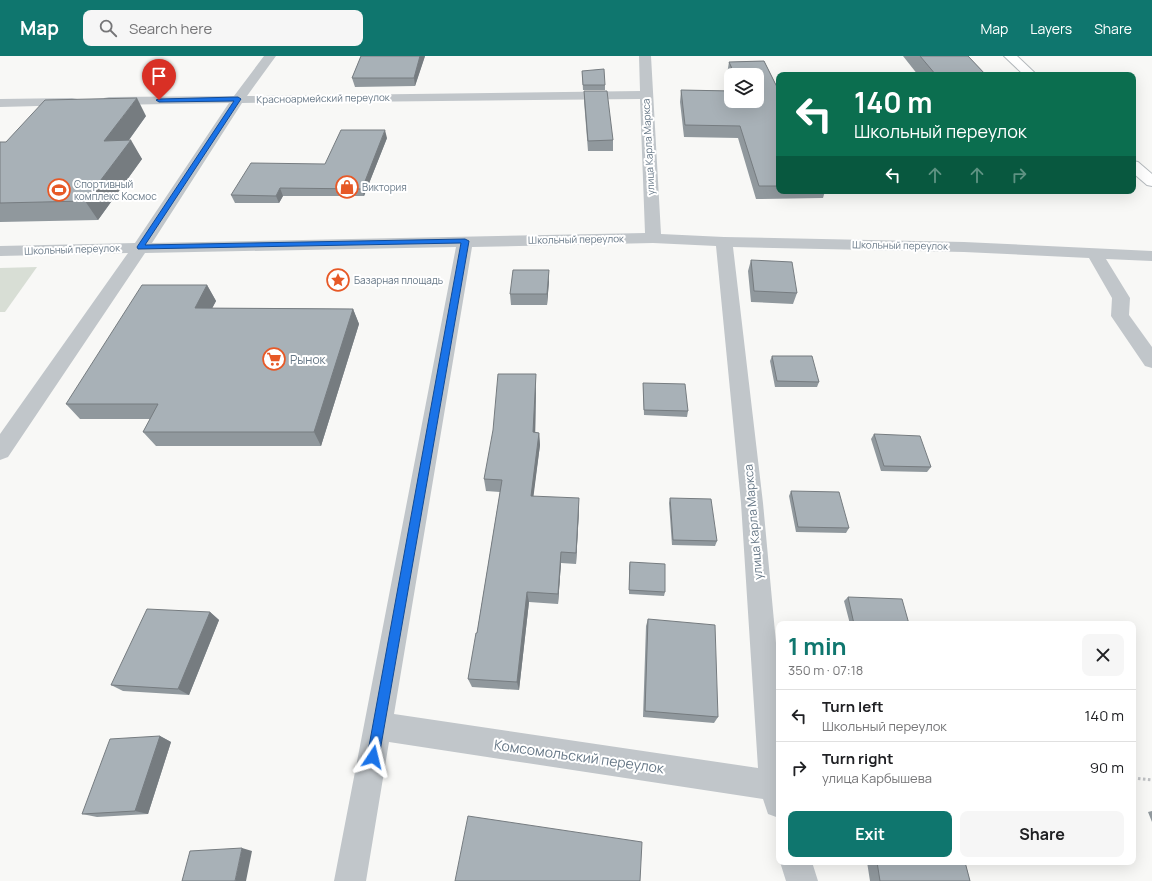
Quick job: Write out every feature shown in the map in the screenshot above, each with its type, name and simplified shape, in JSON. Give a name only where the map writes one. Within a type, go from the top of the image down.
[{"type":"main road","points":[[1010,56],[1028,72]]},
{"type":"main road","points":[[1136,168],[1152,182]]},
{"type":"street","points":[[0,451],[141,247],[238,99],[270,56]]},
{"type":"street","name":"улица Карла Маркса","points":[[645,56],[653,238]]},
{"type":"street","name":"Красноармейский переулок","points":[[0,103],[646,95]]},
{"type":"street","name":"Школьный переулок","points":[[0,251],[653,238],[724,242],[964,247],[1152,256]]},
{"type":"street","points":[[350,881],[465,241]]},
{"type":"street","name":"улица Карла Маркса","points":[[724,242],[752,503],[776,779]]},
{"type":"street","points":[[1094,253],[1121,298],[1120,316],[1152,361]]},
{"type":"street","name":"Комсомольский переулок","points":[[378,726],[776,791]]},
{"type":"street","points":[[797,865],[802,881]]},
{"type":"path","points":[[1136,778],[1152,780]]},
{"type":"shaded area","points":[[37,267],[5,312],[0,312],[0,268]]},
{"type":"building","points":[[361,56],[420,56],[414,78],[352,78]]},
{"type":"building","points":[[920,56],[968,56],[983,72],[933,72]]},
{"type":"building","points":[[764,61],[776,85],[776,186],[759,186],[740,126],[685,125],[681,90],[724,91],[724,108],[764,108],[764,68],[732,68],[729,62]]},
{"type":"building","points":[[604,69],[605,85],[583,85],[582,71]]},
{"type":"building","points":[[584,91],[607,91],[613,140],[588,141]]},
{"type":"building","points":[[137,98],[104,141],[131,140],[85,201],[0,203],[0,142],[6,142],[45,100]]},
{"type":"building","points":[[341,130],[385,130],[362,189],[280,188],[276,196],[231,195],[251,163],[325,164]]},
{"type":"building","points":[[751,260],[792,262],[797,293],[754,291]]},
{"type":"building","points":[[513,270],[549,270],[547,294],[510,294]]},
{"type":"building","points":[[142,285],[207,285],[195,308],[353,309],[314,432],[143,432],[158,404],[66,404]]},
{"type":"building","points":[[772,356],[812,356],[819,382],[777,381]]},
{"type":"building","points":[[498,374],[536,374],[533,432],[539,433],[531,496],[579,498],[576,553],[561,552],[558,594],[527,592],[517,682],[468,679],[502,480],[484,479],[493,430]]},
{"type":"building","points":[[643,383],[685,384],[688,411],[644,410]]},
{"type":"building","points":[[874,434],[920,436],[931,467],[884,466]]},
{"type":"building","points":[[791,491],[839,492],[849,528],[798,527]]},
{"type":"building","points":[[670,498],[711,499],[717,541],[673,540]]},
{"type":"building","points":[[630,562],[665,564],[665,592],[629,590]]},
{"type":"building","points":[[848,597],[902,599],[908,621],[853,621]]},
{"type":"building","points":[[147,609],[210,612],[178,689],[111,685]]},
{"type":"building","points":[[648,619],[715,625],[718,717],[645,711]]},
{"type":"building","points":[[160,736],[135,811],[82,814],[110,739]]},
{"type":"building","points":[[468,816],[642,842],[640,881],[455,881]]},
{"type":"building","points":[[242,848],[235,881],[182,881],[190,851]]},
{"type":"building","points":[[877,865],[966,865],[970,881],[880,881]]},
{"type":"place","name":"Виктория","points":[[347,187]]},
{"type":"place","name":"Спортивный комплекс Космос","points":[[59,190]]},
{"type":"place","name":"Базарная площадь","points":[[338,280]]},
{"type":"place","name":"Рынок","points":[[274,359]]},
{"type":"route","points":[[159,100],[238,99],[141,247],[465,241],[373,757]]}]
